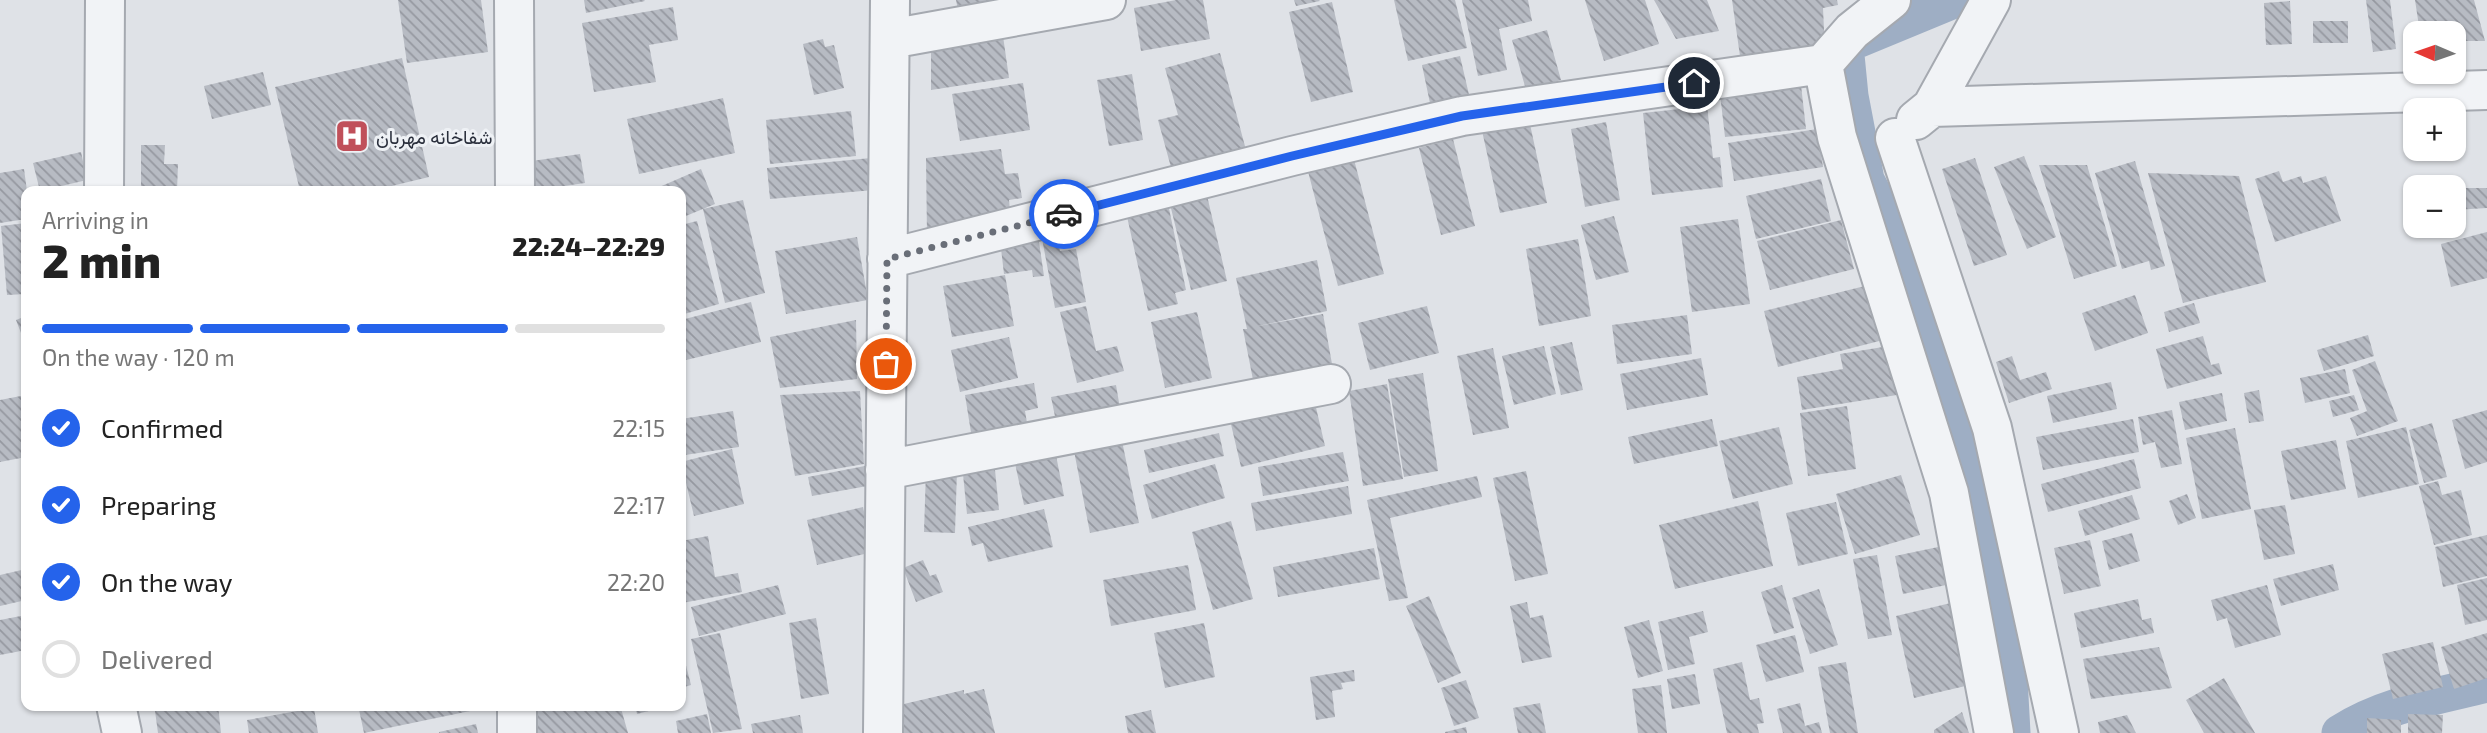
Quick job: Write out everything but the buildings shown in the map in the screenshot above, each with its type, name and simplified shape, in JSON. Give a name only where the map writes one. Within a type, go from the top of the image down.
[{"type":"street","points":[[104,186],[105,0]]},
{"type":"street","points":[[514,0],[515,186]]},
{"type":"street","points":[[883,733],[890,0]]},
{"type":"street","points":[[890,39],[1105,0]]},
{"type":"street","points":[[887,259],[1292,156],[1462,116],[1823,64],[1852,31],[1891,0]]},
{"type":"street","points":[[1837,137],[1895,138],[1932,107],[1991,0]]},
{"type":"street","points":[[1823,64],[1837,137],[1949,493],[1994,733]]},
{"type":"street","points":[[1932,107],[2487,90]]},
{"type":"street","points":[[1895,138],[1992,428],[2059,733]]},
{"type":"street","points":[[885,470],[1331,384]]},
{"type":"street","points":[[117,711],[122,733]]},
{"type":"street","points":[[517,711],[517,733]]},
{"type":"waterway","points":[[1954,0],[1845,45],[1850,96],[1866,180],[1899,243],[1957,400],[2006,623],[2012,733]]},
{"type":"waterway","points":[[2340,733],[2392,708],[2487,684]]},
{"type":"way so far","points":[[886,364],[887,259],[1064,214]]},
{"type":"place","name":"شفاخانه مهربان","points":[[352,136]]},
{"type":"route","points":[[1064,214],[1462,116],[1694,83]]}]
